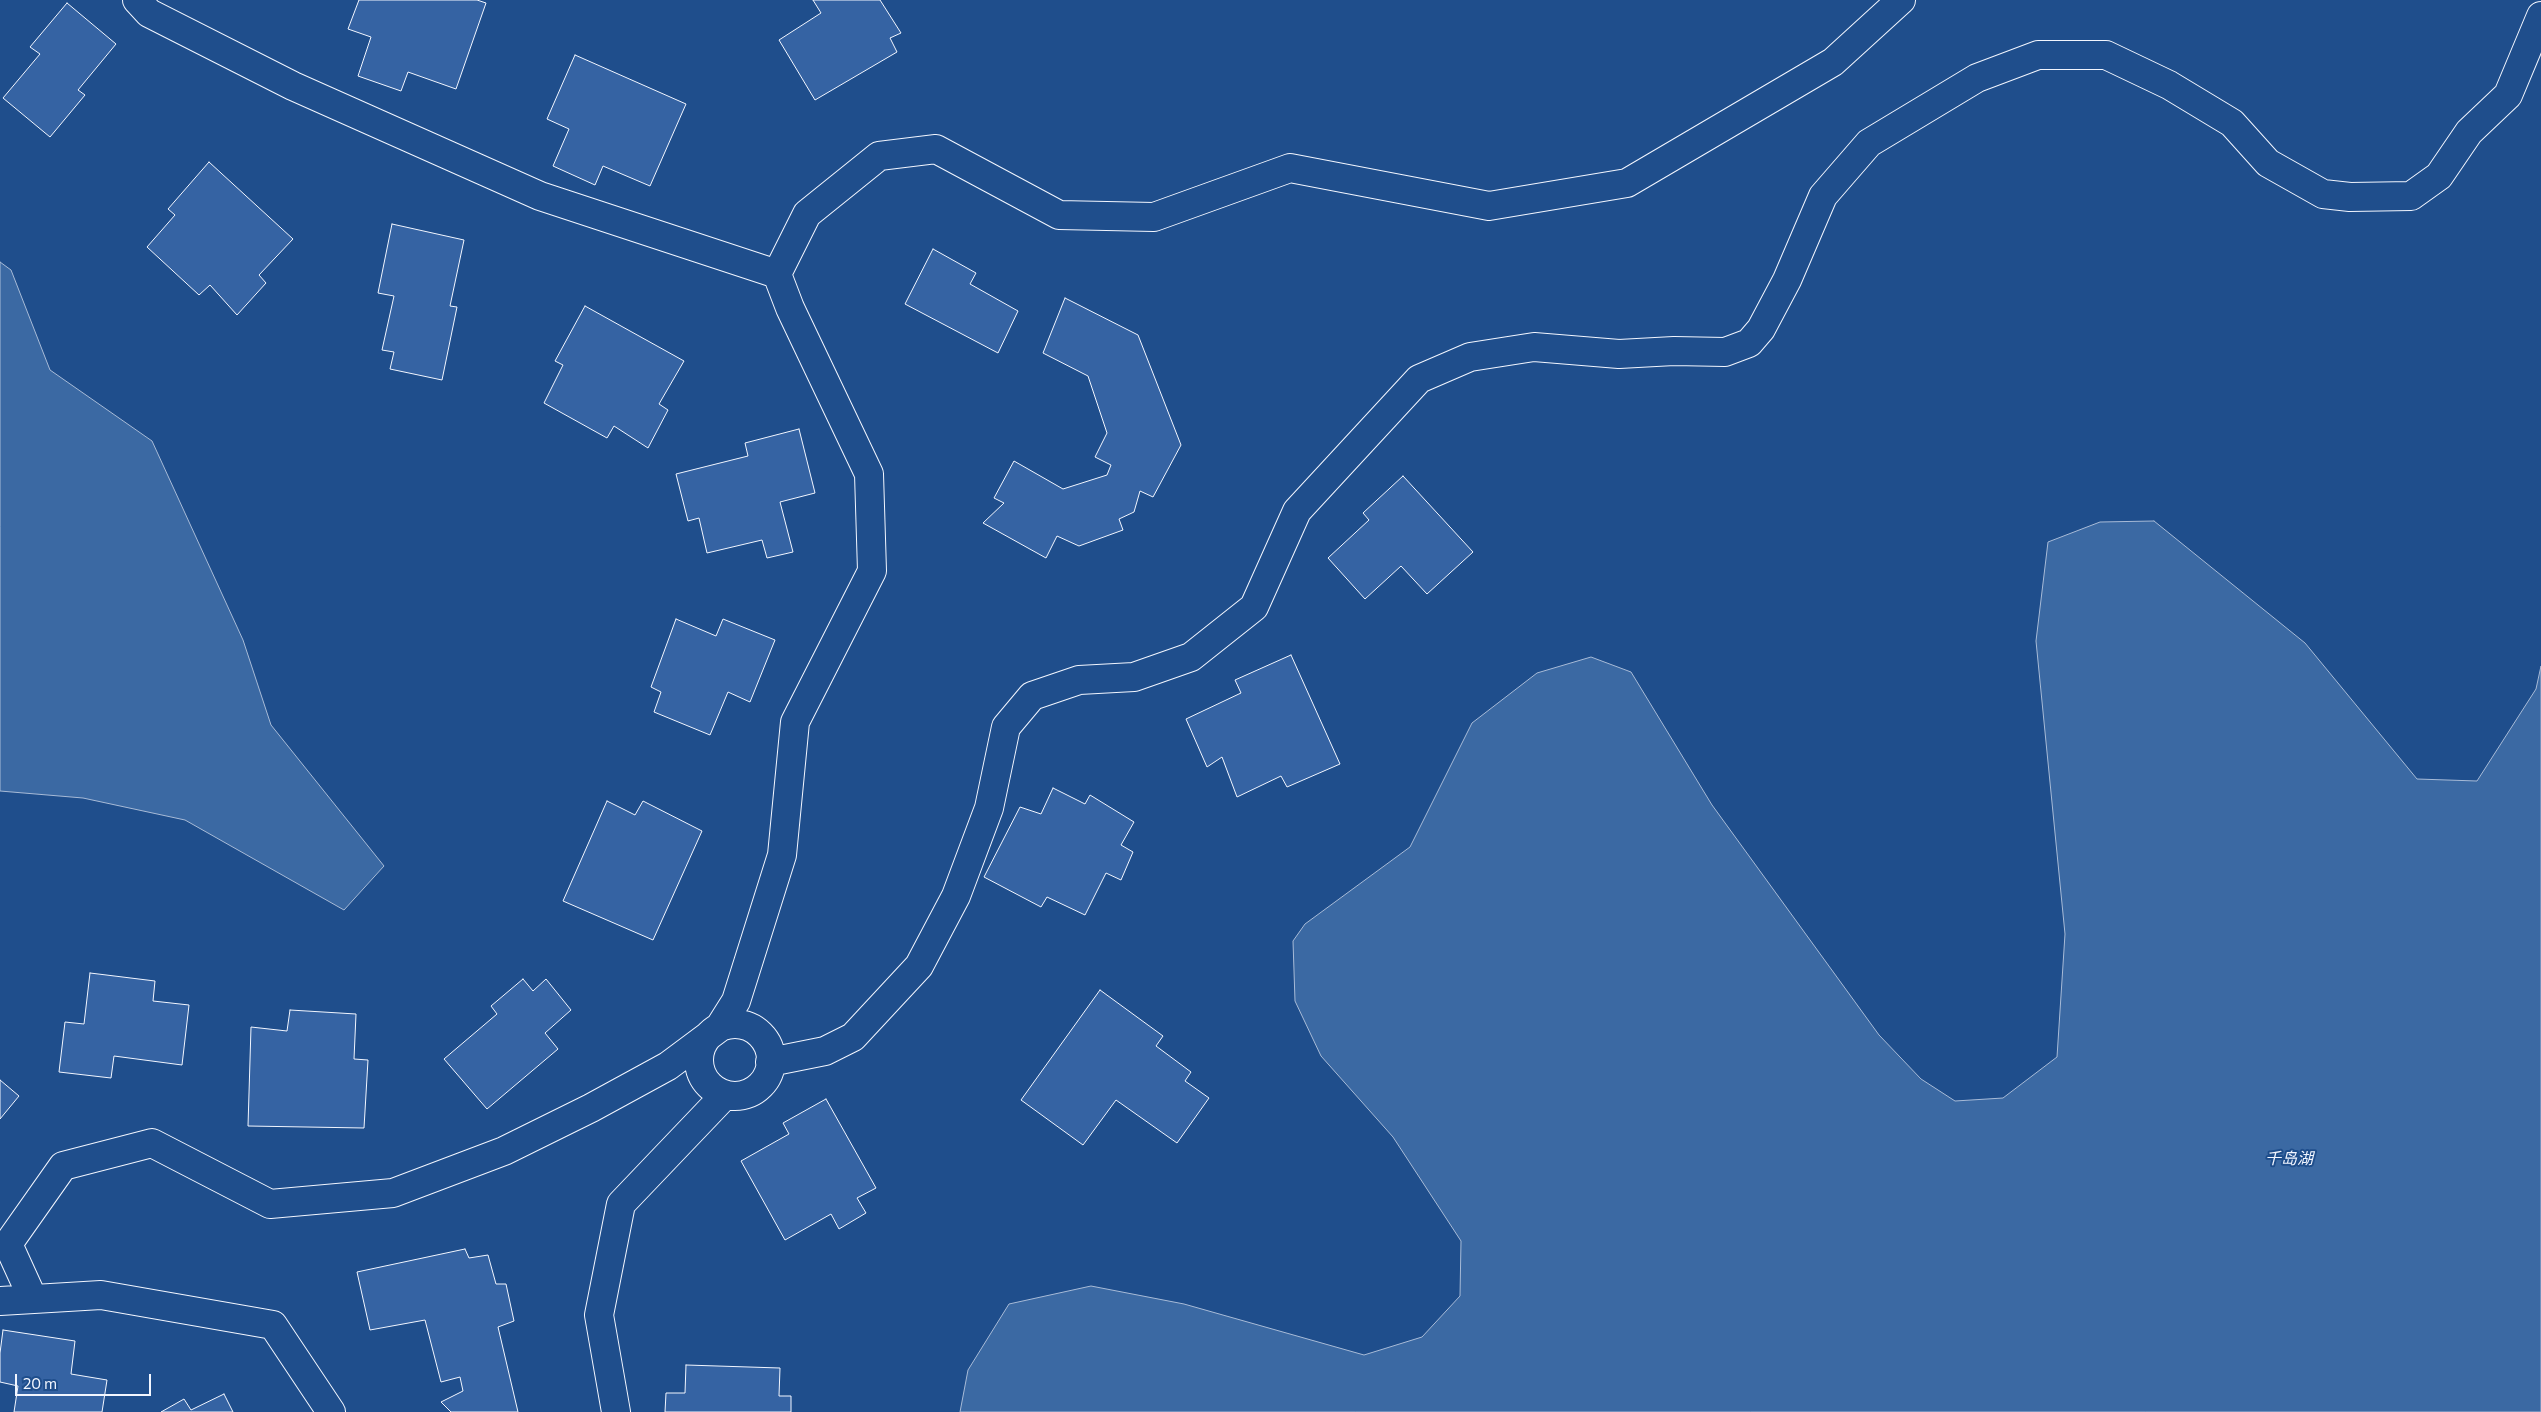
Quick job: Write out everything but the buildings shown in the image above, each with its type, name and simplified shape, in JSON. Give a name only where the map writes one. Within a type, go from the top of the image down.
[{"type":"street","points":[[137,0],[149,13],[293,86],[540,196],[777,274]]},
{"type":"street","points":[[33,1299],[4,1245],[63,1166],[152,1143],[270,1204],[393,1193],[504,1151],[582,1112],[668,1066],[719,1028],[736,1001],[782,855],[795,722],[872,571],[869,474],[790,308],[777,274],[807,214],[878,156],[936,149],[1059,215],[1154,217],[1290,168],[1489,206],[1627,183],[1832,62],[1901,0]]},
{"type":"street","points":[[770,1062],[825,1051],[852,1037],[919,966],[956,896],[989,808],[1006,727],[1032,696],[1079,680],[1134,677],[1191,657],[1254,607],[1297,510],[1419,379],[1470,357],[1534,347],[1619,354],[1674,351],[1725,352],[1749,343],[1761,329],[1787,280],[1823,196],[1869,143],[1977,78],[2038,54],[2106,55],[2170,85],[2232,123],[2268,162],[2323,194],[2350,197],[2411,196],[2438,176],[2469,132],[2508,95],[2541,16]]},
{"type":"street","points":[[729,1025],[752,1029],[768,1046],[770,1062],[766,1079],[758,1088],[736,1096],[725,1095],[714,1089],[706,1080],[701,1070],[699,1057],[702,1046],[708,1036],[719,1028],[729,1025]]},
{"type":"street","points":[[616,1412],[599,1315],[621,1204],[725,1095]]},
{"type":"street","points":[[0,1301],[101,1295],[273,1325],[331,1412]]},
{"type":"water","points":[[0,262],[11,270],[50,370],[152,441],[243,640],[271,725],[384,866],[344,910],[185,820],[83,798],[0,791]]},
{"type":"water","name":"千岛湖","points":[[2154,521],[2305,643],[2417,779],[2477,781],[2536,689],[2541,666],[2541,1412],[960,1412],[968,1370],[1009,1304],[1091,1286],[1184,1304],[1364,1355],[1422,1337],[1460,1296],[1461,1241],[1393,1137],[1321,1056],[1295,1001],[1293,941],[1305,924],[1410,847],[1472,723],[1537,673],[1591,657],[1631,672],[1712,805],[1879,1035],[1921,1079],[1955,1101],[2003,1098],[2057,1057],[2065,934],[2036,641],[2048,542],[2100,522]]}]
